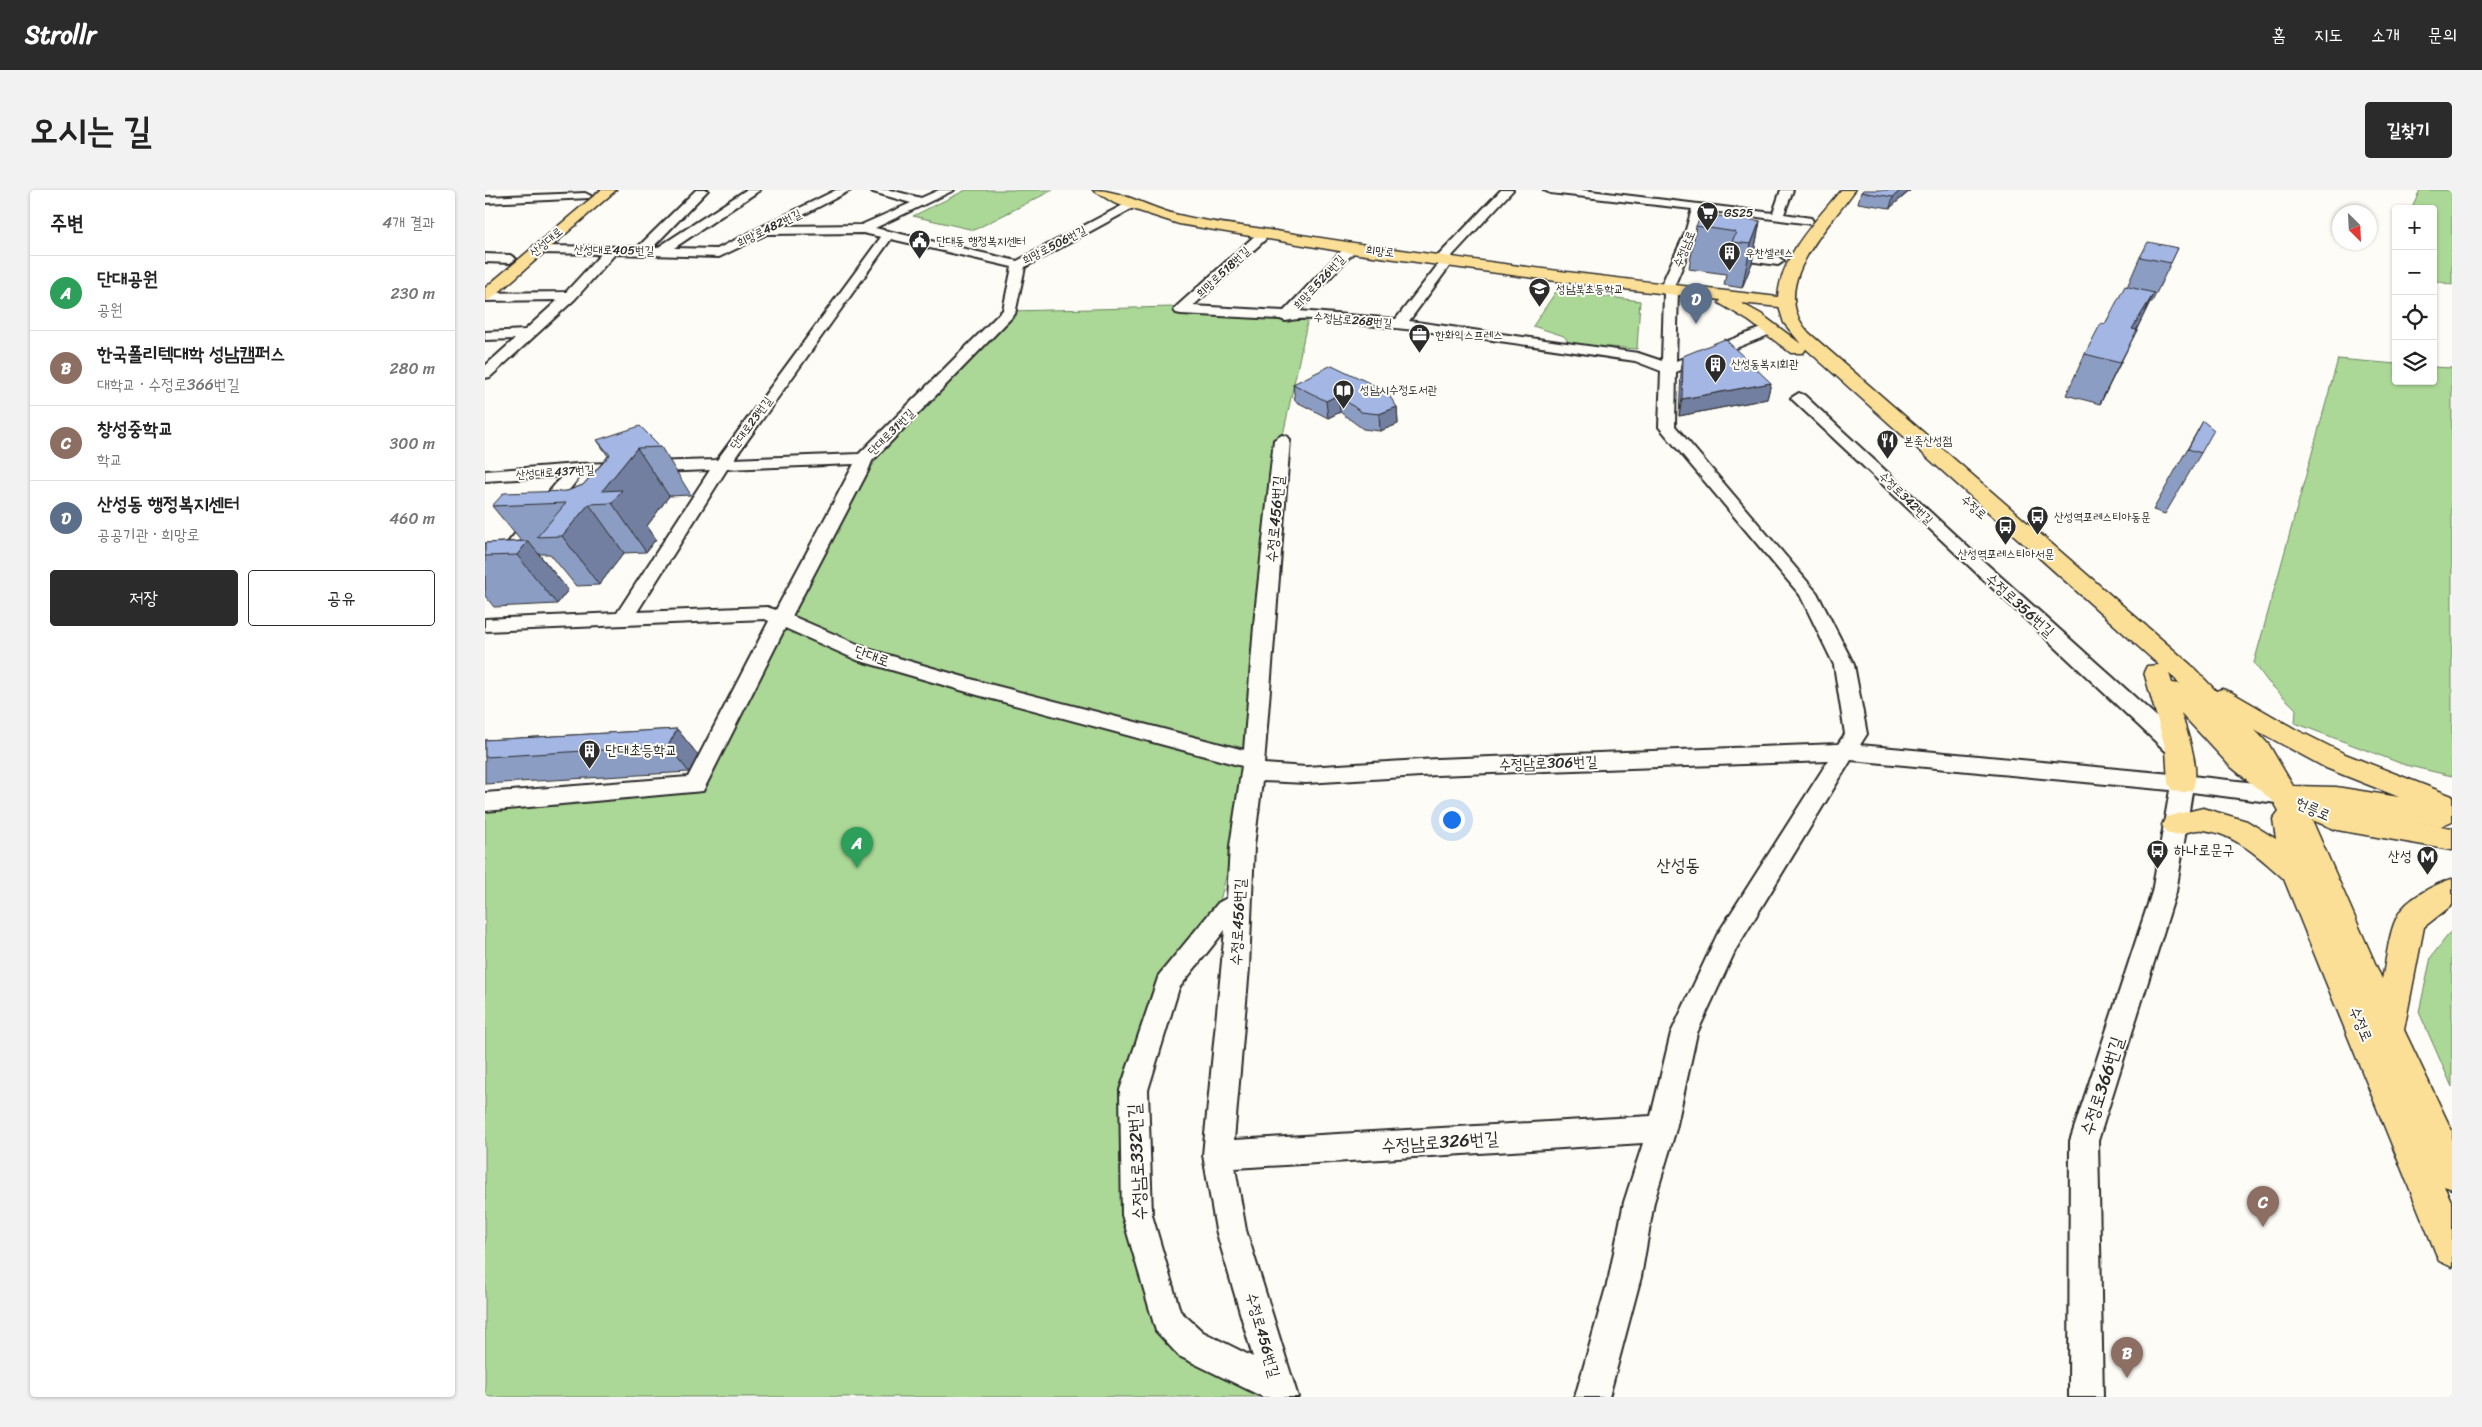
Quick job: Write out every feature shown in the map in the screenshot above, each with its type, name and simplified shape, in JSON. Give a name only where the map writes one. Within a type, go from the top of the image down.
[{"type":"main road","name":"산성대로","points":[[485,297],[538,249],[609,190]]},
{"type":"main road","name":"희망로","points":[[1100,190],[1131,205],[1179,220],[1351,248],[1445,259],[1668,291],[1680,296],[1779,305]]},
{"type":"main road","points":[[1726,299],[1763,291],[1807,221],[1831,190]]},
{"type":"main road","name":"수정로","points":[[1779,305],[1786,292],[1792,269],[1815,232],[1847,190]]},
{"type":"main road","name":"산성대로","points":[[485,280],[589,193]]},
{"type":"main road","name":"수정로","points":[[1774,274],[1779,305],[1778,330],[2156,672],[2239,759],[2284,795],[2296,872],[2364,1031],[2452,1248]]},
{"type":"main road","points":[[1726,299],[1752,314],[1771,329],[1779,339],[1797,349]]},
{"type":"main road","name":"수정로","points":[[1779,305],[1808,341],[2187,677],[2260,752],[2307,836],[2388,1030],[2452,1171]]},
{"type":"main road","points":[[2156,672],[2179,750],[2182,783]]},
{"type":"main road","points":[[2187,677],[2285,736],[2354,770],[2436,800],[2452,809]]},
{"type":"main road","name":"헌릉로","points":[[2284,795],[2337,797],[2452,818]]},
{"type":"main road","name":"헌릉로","points":[[2284,795],[2337,819],[2452,839]]},
{"type":"main road","points":[[2176,825],[2203,819],[2237,829],[2271,850],[2296,872]]},
{"type":"main road","points":[[2388,1030],[2410,921],[2432,902],[2452,891]]},
{"type":"street","points":[[643,250],[702,190]]},
{"type":"street","name":"산성대로405번길","points":[[661,251],[754,190]]},
{"type":"street","name":"희망로482번길","points":[[719,253],[845,190]]},
{"type":"street","points":[[877,190],[922,202]]},
{"type":"street","points":[[863,229],[948,190]]},
{"type":"street","points":[[1400,324],[1445,259],[1507,190]]},
{"type":"street","points":[[1549,190],[1699,206],[1807,221]]},
{"type":"street","points":[[1777,217],[1787,190]]},
{"type":"street","points":[[485,200],[589,193]]},
{"type":"street","name":"희망로506번길","points":[[766,230],[863,229],[1019,265],[1131,205]]},
{"type":"street","name":"수정남로","points":[[1668,291],[1699,206]]},
{"type":"street","name":"단대로23번길","points":[[623,619],[721,466],[889,234]]},
{"type":"street","name":"희망로518번길","points":[[1181,310],[1264,234]]},
{"type":"street","name":"희망로526번길","points":[[1286,317],[1351,248]]},
{"type":"street","name":"산성대로405번길","points":[[538,249],[719,253]]},
{"type":"street","points":[[1684,249],[1774,274]]},
{"type":"street","points":[[485,374],[570,296],[612,250]]},
{"type":"street","points":[[485,258],[510,259]]},
{"type":"street","name":"단대로31번길","points":[[485,802],[695,785],[781,618],[860,471],[864,459],[1010,311],[1019,265]]},
{"type":"street","points":[[1592,1397],[1625,1277],[1639,1202],[1662,1129],[1684,1033],[1726,943],[1856,734],[1844,665],[1808,593],[1667,427],[1670,369],[1668,291]]},
{"type":"street","points":[[485,297],[570,296]]},
{"type":"street","name":"수정남로268번길","points":[[1181,310],[1286,317],[1314,316],[1400,324],[1638,357],[1670,369]]},
{"type":"street","points":[[1670,369],[1771,329]]},
{"type":"street","points":[[485,336],[528,334]]},
{"type":"street","name":"수정로342번길","points":[[1799,398],[1965,554]]},
{"type":"street","name":"수정로456번길","points":[[1280,1392],[1231,1230],[1218,1155],[1236,968],[1242,846],[1253,767],[1265,614],[1272,558],[1282,440]]},
{"type":"street","name":"산성대로437번길","points":[[485,476],[577,469],[721,466],[864,459]]},
{"type":"street","points":[[485,583],[577,469]]},
{"type":"street","name":"수정로356번길","points":[[1965,554],[2179,750]]},
{"type":"street","name":"단대로","points":[[485,625],[767,613],[864,655],[1253,767]]},
{"type":"street","name":"수정남로306번길","points":[[1253,767],[1306,775],[1445,767],[1845,752],[2182,783],[2284,795]]},
{"type":"street","name":"수정로366번길","points":[[2086,1397],[2084,1141],[2164,892],[2182,783]]},
{"type":"street","name":"수정남로332번길","points":[[1239,903],[1227,910],[1168,982],[1134,1090],[1137,1215],[1167,1320],[1191,1344],[1280,1392]]},
{"type":"street","name":"수정남로326번길","points":[[1218,1155],[1292,1153],[1563,1131],[1662,1129]]},
{"type":"green space","points":[[966,190],[1053,190],[974,230],[913,216]]},
{"type":"green space","points":[[2420,190],[2452,190],[2452,285],[2437,281],[2437,205],[2413,205]]},
{"type":"green space","points":[[1557,290],[1640,301],[1637,349],[1570,344],[1564,336],[1533,326]]},
{"type":"green space","points":[[1174,307],[1308,318],[1282,440],[1252,772],[1213,929],[1189,942],[1134,1090],[1167,1320],[1252,1381],[1259,1397],[485,1397],[485,807],[698,789],[781,618],[876,460],[1010,311]]},
{"type":"green space","points":[[2338,359],[2392,364],[2392,385],[2437,385],[2437,367],[2452,368],[2452,776],[2405,765],[2295,723],[2296,709],[2268,682],[2254,663]]},
{"type":"green space","points":[[2452,930],[2452,1087],[2419,1012],[2431,957]]},
{"type":"building","points":[[1863,190],[1901,190],[1893,197],[1861,192]]},
{"type":"building","points":[[1702,214],[1760,221],[1751,244],[1732,242],[1736,232],[1696,226]]},
{"type":"building","points":[[2148,242],[2178,248],[2171,263],[2140,257]]},
{"type":"building","points":[[2125,286],[2154,293],[2132,329],[2137,330],[2120,363],[2085,354],[2101,323],[2105,324]]},
{"type":"building","name":"산성동복지회관","points":[[1725,339],[1771,383],[1682,399],[1683,356]]},
{"type":"building","points":[[1332,365],[1386,391],[1397,407],[1379,414],[1361,412],[1338,395],[1326,401],[1293,384]]},
{"type":"building","points":[[2203,421],[2214,430],[2201,453],[2188,449]]},
{"type":"building","points":[[640,426],[661,447],[637,448],[602,491],[622,490],[612,503],[589,504],[562,536],[537,537],[566,503],[492,506],[504,493],[567,491],[583,485],[610,455],[597,440]]},
{"type":"building","points":[[528,541],[517,555],[485,556],[485,543]]},
{"type":"building","points":[[677,729],[668,746],[485,757],[485,740]]},
{"type":"place","name":"GS25","points":[[1708,232]]},
{"type":"place","name":"단대동 행정복지센터","points":[[920,260]]},
{"type":"place","name":"우찬셀레스","points":[[1729,272]]},
{"type":"place","name":"성남북초등학교","points":[[1540,308]]},
{"type":"place","name":"산성동 행정복지센터","points":[[1696,324]]},
{"type":"place","name":"한화익스프레스","points":[[1419,354]]},
{"type":"place","name":"산성동복지회관","points":[[1715,383]]},
{"type":"place","name":"성남시수정도서관","points":[[1344,409]]},
{"type":"place","name":"본죽산성점","points":[[1888,460]]},
{"type":"place","name":"산성역포레스티아동문","points":[[2038,536]]},
{"type":"place","name":"산성역포레스티아서문","points":[[2006,546]]},
{"type":"place","name":"단대초등학교","points":[[589,769]]},
{"type":"place","name":"단대공원","points":[[857,868]]},
{"type":"place","name":"하나로문구","points":[[2158,869]]},
{"type":"place","name":"산성","points":[[2428,875]]},
{"type":"place","name":"창성중학교","points":[[2263,1227]]},
{"type":"place","name":"한국폴리텍대학 성남캠퍼스","points":[[2127,1378]]},
{"type":"district","name":"산성동","points":[[1678,865]]}]
